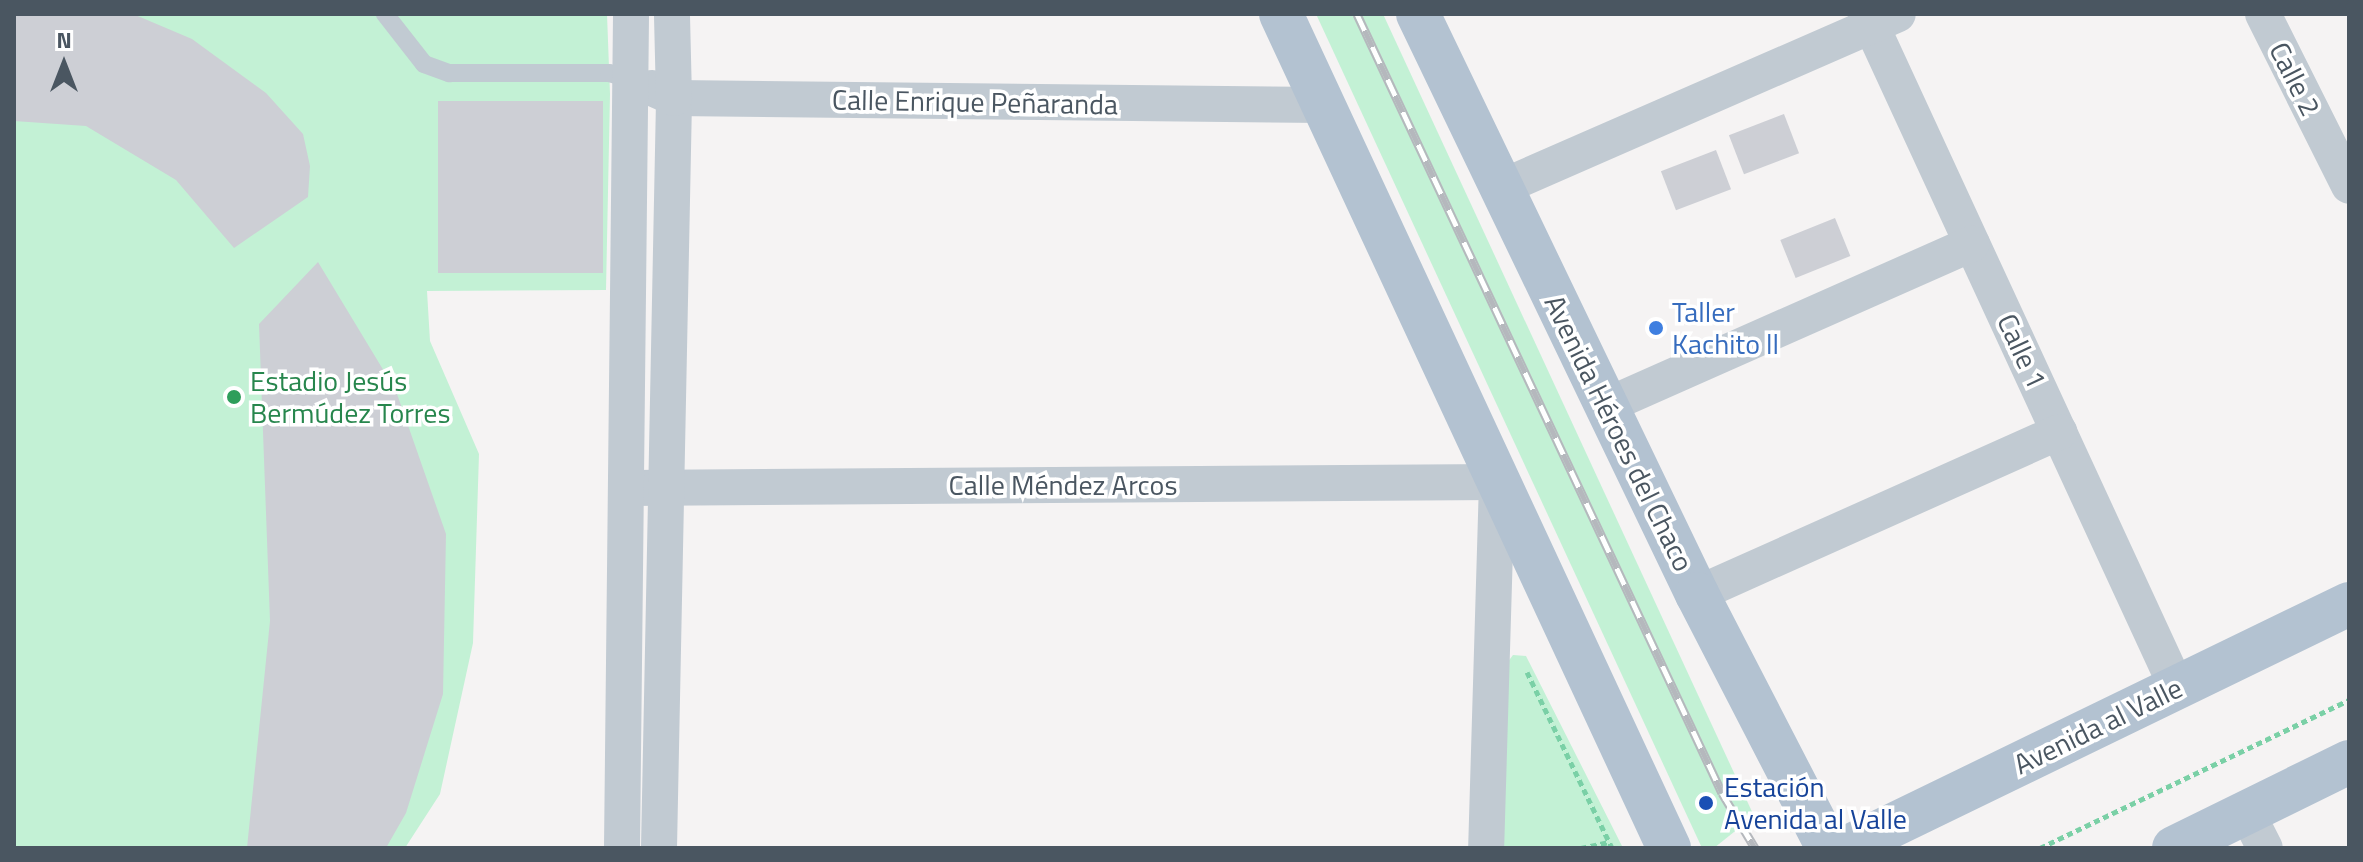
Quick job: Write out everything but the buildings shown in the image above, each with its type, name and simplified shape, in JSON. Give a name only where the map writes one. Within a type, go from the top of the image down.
[{"type":"main road","points":[[1281,14],[1669,848]]},
{"type":"main road","name":"Avenida Héroes del Chaco","points":[[1418,14],[1697,594],[1828,848]]},
{"type":"main road","name":"Avenida al Valle","points":[[1846,848],[2349,604]]},
{"type":"main road","points":[[2174,848],[2256,830],[2349,762]]},
{"type":"street","points":[[622,848],[631,14]]},
{"type":"street","points":[[659,848],[674,98],[672,14]]},
{"type":"street","name":"Calle 2","points":[[2263,14],[2349,186]]},
{"type":"street","points":[[1500,188],[1879,18]]},
{"type":"street","name":"Calle 1","points":[[1879,18],[1972,244],[2177,688]]},
{"type":"street","name":"Calle Enrique Peñaranda","points":[[632,79],[674,98],[1323,105]]},
{"type":"street","points":[[1608,405],[1972,244]]},
{"type":"street","points":[[1697,594],[2059,432]]},
{"type":"street","points":[[1486,848],[1497,482]]},
{"type":"street","name":"Calle Méndez Arcos","points":[[628,488],[1497,482]]},
{"type":"lane","points":[[385,14],[424,64],[449,73],[609,73],[632,79]]},
{"type":"path","points":[[1523,664],[1611,845],[1581,848]]},
{"type":"path","points":[[2040,848],[2349,700]]},
{"type":"green space","name":"Estadio Jesús Bermúdez Torres","points":[[14,14],[607,14],[610,94],[606,290],[427,291],[430,341],[479,454],[473,643],[440,794],[405,848],[14,848]]},
{"type":"green space","points":[[1316,14],[1383,14],[1754,816],[1714,848],[1702,848]]},
{"type":"green space","points":[[1513,655],[1526,656],[1623,848],[1503,848],[1507,663]]},
{"type":"railway","points":[[1357,14],[1722,793],[1755,848]]},
{"type":"place","name":"Taller Kachito ll","points":[[1656,328]]},
{"type":"place","name":"Estadio Jesús Bermúdez Torres","points":[[234,397]]},
{"type":"place","name":"Estación Avenida al Valle","points":[[1706,803]]}]
